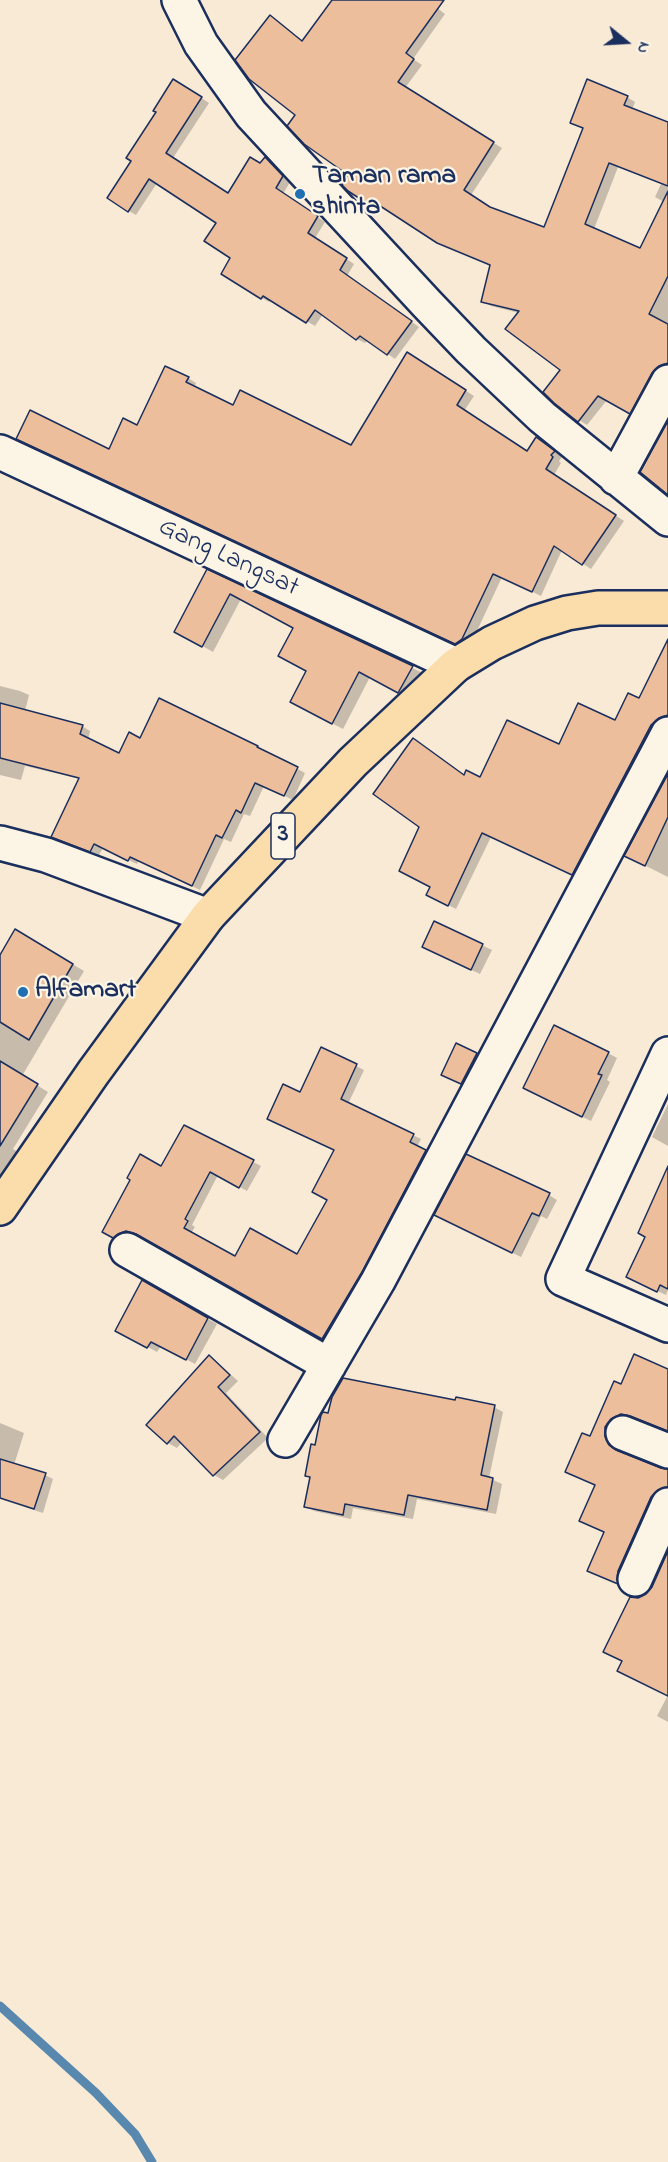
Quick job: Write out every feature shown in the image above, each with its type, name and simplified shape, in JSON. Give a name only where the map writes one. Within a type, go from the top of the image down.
[{"type":"highway","name":"3","points":[[0,1208],[100,1064],[208,916],[353,762],[456,665],[492,643],[535,623],[567,613],[598,608],[668,608]]},
{"type":"street","points":[[179,0],[201,44],[251,114],[471,350],[542,417],[668,519]]},
{"type":"street","points":[[616,478],[668,382]]},
{"type":"street","name":"Gang Langsat","points":[[0,452],[456,665]]},
{"type":"street","points":[[285,1440],[378,1281],[668,734]]},
{"type":"street","points":[[0,843],[46,855],[208,916]]},
{"type":"street","points":[[668,1054],[564,1279],[668,1325]]},
{"type":"street","points":[[127,1250],[329,1365]]},
{"type":"street","points":[[623,1433],[668,1451]]},
{"type":"street","points":[[634,1578],[668,1506]]},
{"type":"building","points":[[332,0],[444,0],[406,53],[414,59],[398,82],[494,142],[464,190],[490,207],[544,227],[583,128],[570,123],[587,79],[628,96],[624,105],[668,122],[668,186],[609,163],[585,224],[640,248],[668,191],[668,276],[649,314],[668,324],[668,363],[659,366],[652,373],[630,414],[598,396],[578,422],[554,403],[543,392],[560,370],[505,329],[519,311],[481,302],[490,265],[437,243],[371,200],[368,204],[348,191],[342,185],[348,175],[304,144],[287,126],[295,115],[249,79],[235,60],[270,15],[302,41]]},
{"type":"building","points":[[173,79],[202,97],[166,153],[228,193],[250,157],[260,163],[265,157],[283,176],[276,188],[318,216],[308,233],[347,258],[340,270],[412,321],[387,355],[360,336],[356,340],[315,310],[306,323],[263,296],[261,299],[221,274],[230,258],[204,241],[216,223],[149,179],[128,212],[107,198],[131,161],[126,158],[156,112],[153,111]]},
{"type":"building","points":[[407,352],[466,390],[457,405],[527,451],[536,437],[555,451],[546,469],[616,515],[582,565],[554,546],[532,592],[493,574],[462,639],[455,644],[16,439],[30,410],[109,449],[123,418],[137,425],[165,366],[189,377],[186,382],[233,405],[240,390],[351,445]]},
{"type":"building","points":[[668,421],[668,495],[640,472]]},
{"type":"building","points":[[207,569],[413,666],[398,693],[359,672],[332,724],[290,702],[306,671],[278,656],[293,628],[230,594],[202,647],[174,632]]},
{"type":"building","points":[[668,639],[668,715],[659,718],[651,725],[572,875],[482,833],[448,906],[426,895],[430,887],[399,871],[419,827],[373,794],[413,738],[464,775],[466,770],[480,777],[507,720],[559,744],[578,703],[615,720],[628,693],[639,698]]},
{"type":"building","points":[[159,698],[298,767],[284,796],[255,783],[241,813],[236,810],[222,838],[216,835],[192,886],[130,857],[128,861],[94,844],[90,852],[51,837],[79,778],[0,758],[0,703],[83,725],[80,734],[119,753],[129,732],[140,738]]},
{"type":"building","points":[[668,774],[668,817],[645,866],[624,856]]},
{"type":"building","points":[[434,921],[483,944],[471,970],[422,947]]},
{"type":"building","points":[[15,929],[73,964],[29,1040],[0,1022],[0,955]]},
{"type":"building","points":[[554,1025],[609,1052],[598,1074],[602,1075],[582,1117],[523,1088]]},
{"type":"building","points":[[456,1043],[477,1053],[461,1084],[441,1075]]},
{"type":"building","points":[[321,1047],[357,1064],[341,1099],[414,1134],[410,1142],[426,1150],[362,1272],[322,1339],[136,1234],[126,1231],[113,1238],[102,1232],[130,1180],[127,1178],[140,1154],[161,1166],[184,1125],[254,1160],[239,1188],[210,1172],[185,1219],[188,1221],[184,1228],[235,1256],[250,1228],[297,1254],[327,1200],[312,1192],[334,1150],[267,1119],[283,1084],[300,1092]]},
{"type":"building","points":[[0,1061],[38,1084],[0,1146]]},
{"type":"building","points":[[466,1154],[550,1193],[539,1216],[532,1213],[512,1253],[434,1215]]},
{"type":"building","points":[[668,1166],[668,1289],[660,1285],[657,1292],[626,1277],[645,1237],[638,1233]]},
{"type":"building","points":[[142,1280],[208,1318],[186,1360],[151,1342],[147,1348],[115,1331]]},
{"type":"building","points":[[634,1354],[668,1369],[668,1431],[621,1414],[611,1419],[605,1427],[605,1436],[609,1445],[616,1450],[668,1469],[668,1487],[658,1490],[651,1497],[618,1571],[618,1584],[587,1571],[604,1532],[579,1521],[595,1485],[565,1472],[582,1433],[590,1436],[614,1381],[621,1384]]},
{"type":"building","points":[[209,1355],[230,1375],[218,1387],[260,1432],[213,1476],[174,1436],[167,1444],[146,1425]]},
{"type":"building","points":[[343,1378],[455,1400],[456,1397],[495,1405],[481,1475],[493,1478],[487,1510],[408,1495],[404,1515],[345,1504],[343,1515],[304,1507],[310,1477],[305,1476],[311,1444],[315,1445],[321,1415],[323,1412],[328,1413],[332,1397]]},
{"type":"building","points":[[0,1459],[46,1473],[34,1509],[0,1498]]},
{"type":"building","points":[[668,1551],[668,1696],[617,1671],[622,1661],[603,1652],[630,1597],[638,1598],[652,1587]]},
{"type":"waterway","points":[[0,2006],[96,2093],[135,2134],[152,2162]]},
{"type":"place","name":"Taman rama shinta","points":[[300,194]]},
{"type":"place","name":"Alfamart","points":[[23,992]]}]
